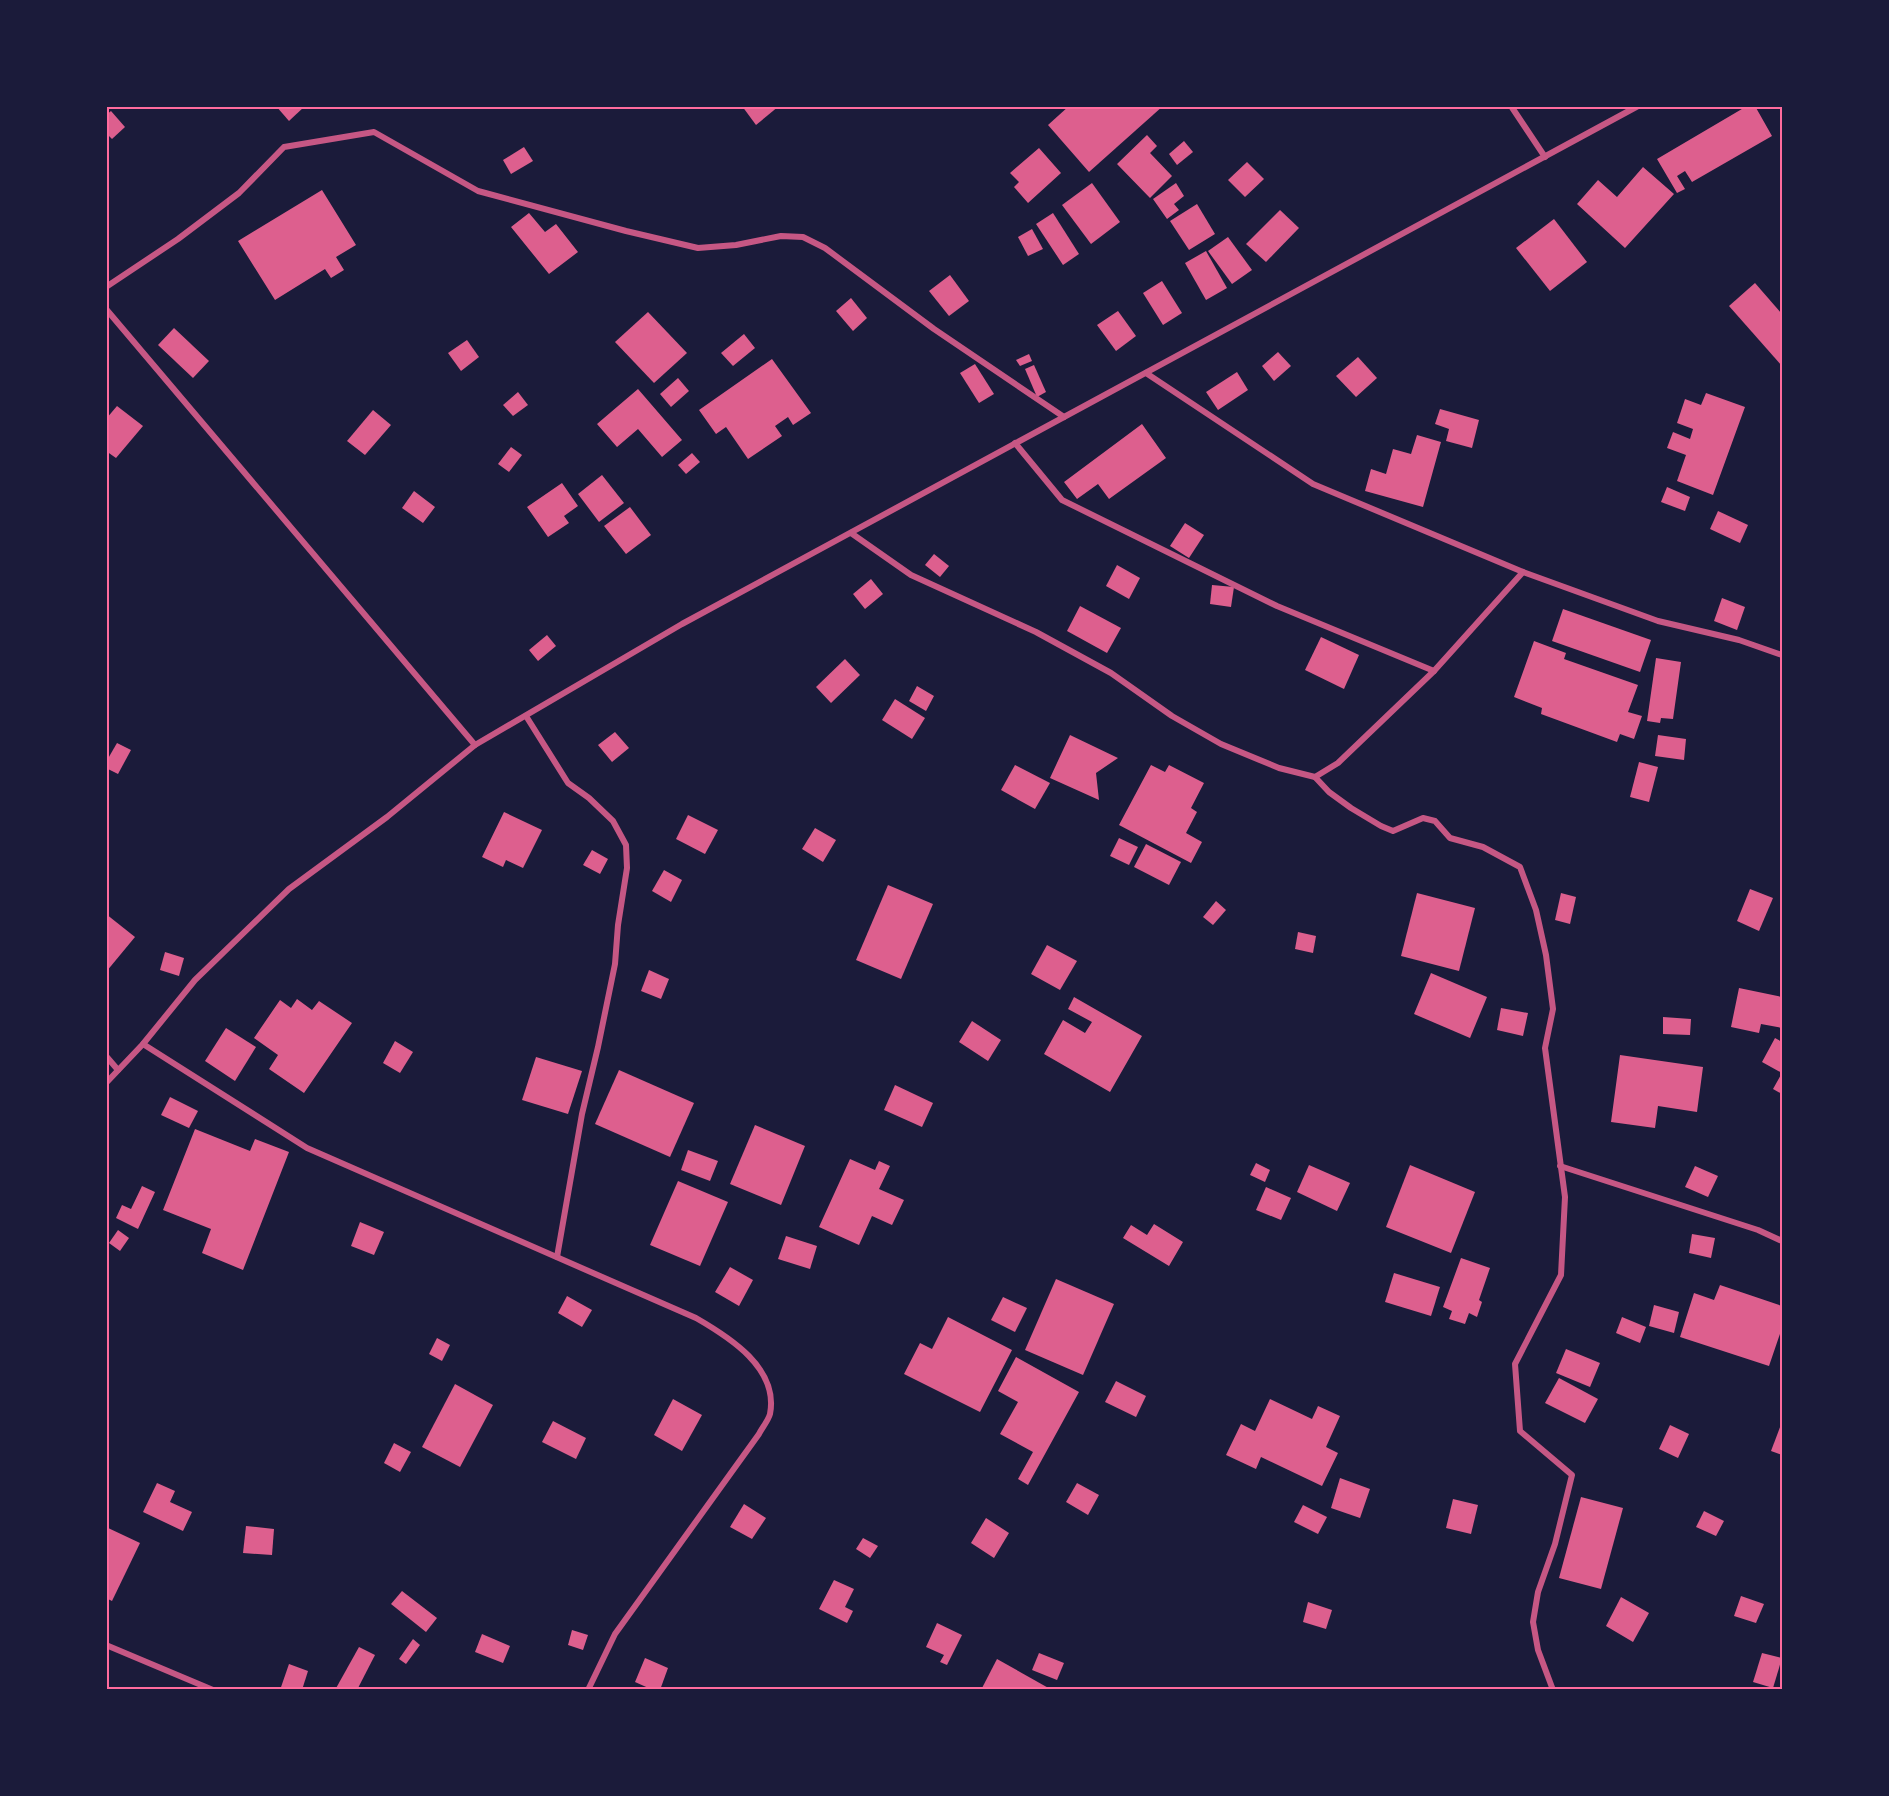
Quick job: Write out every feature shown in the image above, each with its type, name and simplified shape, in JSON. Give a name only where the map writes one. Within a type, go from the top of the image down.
[{"type":"street","points":[[1511,106],[1545,157]]},
{"type":"street","points":[[106,1083],[143,1044],[195,981],[289,889],[387,817],[475,745],[682,624],[1638,106]]},
{"type":"street","points":[[106,287],[178,239],[239,193],[285,147],[374,132],[478,191],[699,249],[736,245],[781,236],[803,237],[825,248],[934,329],[1064,417]]},
{"type":"street","points":[[106,309],[475,745]]},
{"type":"street","points":[[1146,373],[1313,484],[1523,572],[1658,621],[1739,640],[1782,655]]},
{"type":"street","points":[[1015,443],[1062,500],[1277,606],[1434,671]]},
{"type":"street","points":[[851,533],[911,575],[1036,632],[1111,673],[1172,716],[1221,744],[1279,768],[1315,777],[1329,792],[1381,826],[1393,831],[1423,818],[1435,821],[1450,837],[1483,847],[1520,867],[1536,910],[1546,956],[1553,1009],[1545,1047],[1565,1197],[1561,1275],[1515,1364],[1520,1431],[1572,1475],[1555,1544],[1538,1592],[1533,1622],[1538,1650],[1553,1689]]},
{"type":"street","points":[[1315,777],[1338,763],[1434,671],[1523,572]]},
{"type":"street","points":[[526,716],[568,783],[590,798],[613,821],[626,845],[627,868],[618,925],[615,964],[582,1114],[557,1257]]},
{"type":"street","points":[[143,1044],[306,1148],[696,1318],[721,1332],[761,1371],[770,1392],[770,1416],[615,1634],[588,1689]]},
{"type":"street","points":[[106,1056],[118,1070]]},
{"type":"street","points":[[1560,1166],[1758,1230],[1782,1241]]},
{"type":"street","points":[[106,1645],[213,1689]]},
{"type":"building","points":[[276,106],[305,106],[289,121]]},
{"type":"building","points":[[742,106],[779,106],[756,125]]},
{"type":"building","points":[[1069,106],[1163,106],[1089,172],[1048,125]]},
{"type":"building","points":[[1747,106],[1755,106],[1772,136],[1692,182],[1685,171],[1677,176],[1685,189],[1677,193],[1657,159]]},
{"type":"building","points":[[111,111],[125,127],[112,139],[106,133],[106,115]]},
{"type":"building","points":[[1147,135],[1157,146],[1150,153],[1172,176],[1150,198],[1117,164]]},
{"type":"building","points":[[1184,141],[1193,152],[1177,165],[1169,154]]},
{"type":"building","points":[[524,147],[533,161],[511,174],[503,160]]},
{"type":"building","points":[[1039,148],[1061,173],[1028,203],[1014,187],[1019,182],[1010,173]]},
{"type":"building","points":[[1247,162],[1264,179],[1245,197],[1228,180]]},
{"type":"building","points":[[1643,167],[1674,194],[1625,248],[1577,204],[1598,180],[1617,197]]},
{"type":"building","points":[[1092,183],[1120,222],[1091,244],[1062,205]]},
{"type":"building","points":[[1176,183],[1184,196],[1174,204],[1179,210],[1167,219],[1153,199]]},
{"type":"building","points":[[322,190],[356,245],[336,257],[344,270],[331,278],[325,269],[275,300],[238,241]]},
{"type":"building","points":[[1197,204],[1215,234],[1189,250],[1170,221]]},
{"type":"building","points":[[1280,210],[1299,228],[1266,262],[1246,244]]},
{"type":"building","points":[[529,213],[545,232],[556,224],[578,252],[549,274],[511,227]]},
{"type":"building","points":[[1053,213],[1079,254],[1063,265],[1036,224]]},
{"type":"building","points":[[1554,219],[1587,262],[1550,291],[1516,248]]},
{"type":"building","points":[[1032,229],[1043,249],[1028,256],[1018,237]]},
{"type":"building","points":[[1228,237],[1252,270],[1232,284],[1208,251]]},
{"type":"building","points":[[1206,251],[1227,288],[1206,300],[1185,263]]},
{"type":"building","points":[[950,275],[969,301],[949,316],[929,291]]},
{"type":"building","points":[[1162,281],[1182,313],[1163,325],[1143,293]]},
{"type":"building","points":[[1755,283],[1782,314],[1781,365],[1729,306]]},
{"type":"building","points":[[851,298],[867,318],[853,331],[836,311]]},
{"type":"building","points":[[1118,311],[1136,336],[1116,351],[1097,325]]},
{"type":"building","points":[[648,312],[687,353],[654,383],[615,342]]},
{"type":"building","points":[[174,328],[209,361],[193,378],[158,345]]},
{"type":"building","points":[[744,334],[755,348],[733,366],[721,353]]},
{"type":"building","points":[[467,340],[479,357],[461,371],[448,353]]},
{"type":"building","points":[[1278,352],[1291,366],[1274,381],[1262,366]]},
{"type":"building","points":[[1029,354],[1032,361],[1020,366],[1016,360]]},
{"type":"building","points":[[1358,357],[1377,378],[1356,397],[1336,376]]},
{"type":"building","points":[[772,359],[811,413],[793,425],[788,417],[775,426],[782,436],[748,459],[726,427],[716,434],[699,410]]},
{"type":"building","points":[[975,364],[994,394],[979,403],[960,373]]},
{"type":"building","points":[[1034,365],[1046,392],[1037,397],[1025,369]]},
{"type":"building","points":[[1237,372],[1248,390],[1218,410],[1206,392]]},
{"type":"building","points":[[678,378],[689,391],[671,407],[660,394]]},
{"type":"building","points":[[638,389],[682,440],[662,457],[638,429],[617,447],[597,424]]},
{"type":"building","points":[[518,392],[528,405],[513,416],[503,405]]},
{"type":"building","points":[[1706,393],[1745,407],[1713,495],[1677,481],[1686,455],[1667,448],[1673,432],[1690,439],[1693,429],[1677,423],[1685,399],[1701,405]]},
{"type":"building","points":[[117,406],[143,426],[116,458],[106,451],[106,419]]},
{"type":"building","points":[[1440,409],[1479,420],[1472,448],[1446,441],[1449,429],[1435,424]]},
{"type":"building","points":[[373,410],[391,425],[365,455],[347,441]]},
{"type":"building","points":[[1142,424],[1166,458],[1109,499],[1098,484],[1077,499],[1064,482]]},
{"type":"building","points":[[1417,435],[1441,442],[1423,507],[1365,491],[1371,469],[1386,474],[1393,449],[1411,454]]},
{"type":"building","points":[[511,447],[522,455],[509,472],[498,464]]},
{"type":"building","points":[[692,453],[700,462],[686,474],[678,465]]},
{"type":"building","points":[[602,475],[624,503],[599,522],[578,494]]},
{"type":"building","points":[[562,483],[578,506],[564,516],[569,523],[548,537],[527,507]]},
{"type":"building","points":[[1667,487],[1690,497],[1685,511],[1661,502]]},
{"type":"building","points":[[414,491],[435,507],[423,523],[402,508]]},
{"type":"building","points":[[630,507],[651,535],[626,554],[604,526]]},
{"type":"building","points":[[1718,511],[1748,525],[1740,543],[1710,529]]},
{"type":"building","points":[[1185,523],[1204,535],[1189,558],[1170,546]]},
{"type":"building","points":[[934,554],[949,566],[940,577],[925,565]]},
{"type":"building","points":[[1117,565],[1140,578],[1129,599],[1106,586]]},
{"type":"building","points":[[871,579],[883,594],[865,609],[853,594]]},
{"type":"building","points":[[1212,585],[1234,587],[1231,607],[1210,604]]},
{"type":"building","points":[[1722,598],[1745,607],[1737,630],[1714,621]]},
{"type":"building","points":[[1080,606],[1121,628],[1107,653],[1067,631]]},
{"type":"building","points":[[1563,609],[1651,640],[1640,672],[1552,641]]},
{"type":"building","points":[[547,635],[556,646],[538,661],[529,650]]},
{"type":"building","points":[[1321,637],[1359,655],[1344,689],[1305,670]]},
{"type":"building","points":[[1534,641],[1566,653],[1564,659],[1638,685],[1628,712],[1642,716],[1634,739],[1620,734],[1617,742],[1541,714],[1542,708],[1514,697]]},
{"type":"building","points":[[1656,658],[1681,662],[1673,719],[1661,718],[1660,723],[1647,721]]},
{"type":"building","points":[[845,659],[860,675],[831,703],[816,687]]},
{"type":"building","points":[[917,686],[934,696],[926,711],[909,701]]},
{"type":"building","points":[[895,699],[925,718],[912,739],[882,720]]},
{"type":"building","points":[[615,732],[629,748],[612,762],[598,745]]},
{"type":"building","points":[[1070,735],[1118,758],[1096,773],[1099,800],[1050,778]]},
{"type":"building","points":[[1658,735],[1686,739],[1684,760],[1655,756]]},
{"type":"building","points":[[117,743],[131,750],[118,774],[106,768],[106,762]]},
{"type":"building","points":[[1639,762],[1658,767],[1649,802],[1630,797]]},
{"type":"building","points":[[1015,765],[1050,783],[1035,809],[1001,790]]},
{"type":"building","points":[[1151,765],[1165,772],[1169,765],[1204,783],[1191,808],[1197,812],[1186,833],[1202,842],[1191,863],[1119,825]]},
{"type":"building","points":[[504,812],[542,830],[523,868],[506,860],[503,867],[482,857]]},
{"type":"building","points":[[688,815],[718,830],[705,854],[676,839]]},
{"type":"building","points":[[815,828],[836,840],[823,862],[802,849]]},
{"type":"building","points":[[1119,838],[1138,847],[1129,865],[1110,856]]},
{"type":"building","points":[[1146,844],[1181,862],[1169,885],[1134,867]]},
{"type":"building","points":[[592,850],[608,859],[600,874],[583,865]]},
{"type":"building","points":[[664,870],[682,880],[671,902],[652,891]]},
{"type":"building","points":[[888,885],[933,904],[901,979],[856,960]]},
{"type":"building","points":[[1750,889],[1773,898],[1759,931],[1737,921]]},
{"type":"building","points":[[1417,893],[1475,908],[1459,971],[1401,956]]},
{"type":"building","points":[[1561,893],[1576,897],[1570,924],[1555,920]]},
{"type":"building","points":[[1216,901],[1226,910],[1213,925],[1203,917]]},
{"type":"building","points":[[106,914],[135,937],[106,972]]},
{"type":"building","points":[[1298,932],[1316,936],[1313,953],[1295,949]]},
{"type":"building","points":[[1047,945],[1077,961],[1060,990],[1031,974]]},
{"type":"building","points":[[165,952],[184,958],[179,976],[160,970]]},
{"type":"building","points":[[649,970],[669,979],[661,999],[641,991]]},
{"type":"building","points":[[1431,973],[1487,997],[1470,1038],[1414,1014]]},
{"type":"building","points":[[1739,988],[1782,997],[1782,1028],[1761,1024],[1759,1033],[1731,1027]]},
{"type":"building","points":[[1074,997],[1142,1036],[1110,1092],[1044,1054],[1063,1020],[1085,1033],[1092,1022],[1068,1009]]},
{"type":"building","points":[[297,999],[312,1010],[319,1001],[352,1023],[304,1093],[269,1069],[278,1055],[254,1038],[280,1000],[291,1008]]},
{"type":"building","points":[[1501,1008],[1528,1013],[1523,1036],[1497,1030]]},
{"type":"building","points":[[1663,1017],[1691,1019],[1690,1035],[1663,1034]]},
{"type":"building","points":[[972,1021],[1001,1040],[988,1061],[959,1042]]},
{"type":"building","points":[[226,1028],[256,1047],[235,1081],[205,1061]]},
{"type":"building","points":[[1775,1038],[1782,1042],[1782,1073],[1762,1062]]},
{"type":"building","points":[[395,1041],[413,1052],[400,1073],[383,1063]]},
{"type":"building","points":[[1620,1055],[1703,1067],[1697,1112],[1658,1106],[1655,1128],[1611,1122]]},
{"type":"building","points":[[536,1057],[582,1071],[568,1114],[522,1100]]},
{"type":"building","points":[[619,1070],[694,1103],[670,1157],[595,1124]]},
{"type":"building","points":[[1782,1073],[1782,1094],[1773,1089]]},
{"type":"building","points":[[895,1085],[933,1103],[922,1127],[884,1110]]},
{"type":"building","points":[[170,1097],[198,1111],[189,1128],[161,1115]]},
{"type":"building","points":[[755,1125],[805,1146],[781,1205],[730,1184]]},
{"type":"building","points":[[195,1129],[250,1151],[255,1139],[289,1152],[243,1270],[202,1253],[211,1229],[163,1210]]},
{"type":"building","points":[[688,1150],[718,1161],[710,1181],[681,1170]]},
{"type":"building","points":[[850,1159],[875,1170],[879,1161],[890,1166],[879,1189],[904,1200],[892,1225],[872,1216],[859,1245],[819,1227]]},
{"type":"building","points":[[1256,1163],[1270,1170],[1265,1182],[1250,1175]]},
{"type":"building","points":[[1309,1165],[1350,1183],[1337,1211],[1297,1192]]},
{"type":"building","points":[[1410,1165],[1475,1192],[1451,1253],[1386,1227]]},
{"type":"building","points":[[1695,1166],[1718,1176],[1708,1197],[1685,1187]]},
{"type":"building","points":[[678,1181],[728,1202],[700,1266],[650,1245]]},
{"type":"building","points":[[142,1186],[155,1192],[138,1229],[116,1218],[122,1205],[131,1209]]},
{"type":"building","points":[[1266,1187],[1291,1198],[1281,1220],[1256,1210]]},
{"type":"building","points":[[360,1222],[384,1232],[374,1255],[351,1246]]},
{"type":"building","points":[[1154,1224],[1183,1242],[1169,1266],[1123,1238],[1131,1225],[1147,1235]]},
{"type":"building","points":[[118,1230],[129,1238],[120,1251],[109,1243]]},
{"type":"building","points":[[1692,1234],[1715,1238],[1711,1258],[1689,1253]]},
{"type":"building","points":[[786,1236],[817,1246],[810,1269],[778,1259]]},
{"type":"building","points":[[1461,1258],[1490,1268],[1479,1300],[1482,1302],[1477,1317],[1469,1313],[1465,1324],[1449,1319],[1452,1311],[1443,1307]]},
{"type":"building","points":[[730,1267],[753,1280],[739,1306],[715,1292]]},
{"type":"building","points":[[1394,1273],[1440,1287],[1431,1316],[1385,1302]]},
{"type":"building","points":[[1056,1279],[1114,1304],[1083,1375],[1025,1350]]},
{"type":"building","points":[[1720,1285],[1782,1306],[1782,1328],[1769,1366],[1680,1337],[1694,1293],[1714,1300]]},
{"type":"building","points":[[567,1296],[592,1310],[582,1327],[558,1313]]},
{"type":"building","points":[[1003,1297],[1027,1308],[1015,1332],[991,1320]]},
{"type":"building","points":[[1654,1305],[1679,1312],[1674,1333],[1649,1326]]},
{"type":"building","points":[[948,1317],[1012,1350],[980,1412],[904,1374],[920,1343],[932,1349]]},
{"type":"building","points":[[1622,1317],[1646,1327],[1640,1343],[1616,1333]]},
{"type":"building","points":[[437,1338],[450,1345],[442,1361],[429,1354]]},
{"type":"building","points":[[1566,1349],[1600,1363],[1590,1387],[1556,1373]]},
{"type":"building","points":[[1016,1357],[1079,1392],[1028,1485],[1018,1479],[1033,1452],[1000,1434],[1018,1402],[998,1391]]},
{"type":"building","points":[[1559,1378],[1598,1399],[1585,1423],[1545,1403]]},
{"type":"building","points":[[1116,1381],[1146,1396],[1136,1417],[1105,1402]]},
{"type":"building","points":[[455,1384],[493,1405],[460,1467],[422,1447]]},
{"type":"building","points":[[673,1399],[702,1415],[682,1451],[654,1435]]},
{"type":"building","points":[[1270,1399],[1312,1419],[1318,1406],[1340,1416],[1326,1447],[1338,1453],[1322,1486],[1261,1457],[1256,1469],[1226,1455],[1241,1424],[1255,1431]]},
{"type":"building","points":[[553,1421],[586,1438],[576,1459],[542,1442]]},
{"type":"building","points":[[1782,1422],[1782,1455],[1771,1451]]},
{"type":"building","points":[[1670,1425],[1689,1434],[1678,1458],[1659,1449]]},
{"type":"building","points":[[394,1443],[411,1452],[400,1472],[384,1463]]},
{"type":"building","points":[[1340,1478],[1370,1489],[1360,1518],[1331,1508]]},
{"type":"building","points":[[157,1483],[175,1491],[170,1502],[192,1512],[183,1531],[143,1512]]},
{"type":"building","points":[[1077,1483],[1099,1495],[1088,1515],[1066,1502]]},
{"type":"building","points":[[1581,1497],[1623,1508],[1601,1589],[1559,1578]]},
{"type":"building","points":[[1453,1499],[1478,1505],[1471,1534],[1446,1528]]},
{"type":"building","points":[[744,1504],[766,1518],[752,1539],[730,1527]]},
{"type":"building","points":[[1303,1505],[1327,1517],[1318,1534],[1294,1522]]},
{"type":"building","points":[[1704,1511],[1724,1521],[1716,1536],[1696,1527]]},
{"type":"building","points":[[986,1518],[1009,1533],[994,1558],[971,1543]]},
{"type":"building","points":[[246,1526],[274,1529],[272,1555],[243,1553]]},
{"type":"building","points":[[106,1527],[140,1543],[112,1601],[106,1598]]},
{"type":"building","points":[[863,1538],[878,1546],[870,1558],[856,1549]]},
{"type":"building","points":[[834,1580],[854,1589],[845,1607],[853,1611],[847,1623],[819,1609]]},
{"type":"building","points":[[402,1591],[437,1618],[426,1632],[391,1604]]},
{"type":"building","points":[[1741,1596],[1764,1604],[1756,1623],[1734,1616]]},
{"type":"building","points":[[1621,1597],[1649,1613],[1633,1642],[1606,1626]]},
{"type":"building","points":[[1308,1602],[1332,1610],[1326,1629],[1303,1622]]},
{"type":"building","points":[[937,1623],[962,1635],[947,1665],[940,1662],[944,1655],[926,1647]]},
{"type":"building","points":[[572,1630],[588,1635],[583,1650],[568,1645]]},
{"type":"building","points":[[482,1634],[510,1646],[503,1663],[475,1652]]},
{"type":"building","points":[[413,1639],[420,1645],[406,1664],[399,1659]]},
{"type":"building","points":[[359,1647],[375,1655],[357,1690],[335,1690]]},
{"type":"building","points":[[1039,1653],[1064,1663],[1057,1680],[1032,1670]]},
{"type":"building","points":[[1762,1653],[1782,1658],[1773,1688],[1753,1682]]},
{"type":"building","points":[[645,1658],[668,1668],[660,1690],[653,1690],[635,1682]]},
{"type":"building","points":[[997,1659],[1052,1690],[981,1690]]},
{"type":"building","points":[[289,1664],[308,1671],[302,1690],[280,1690]]}]
